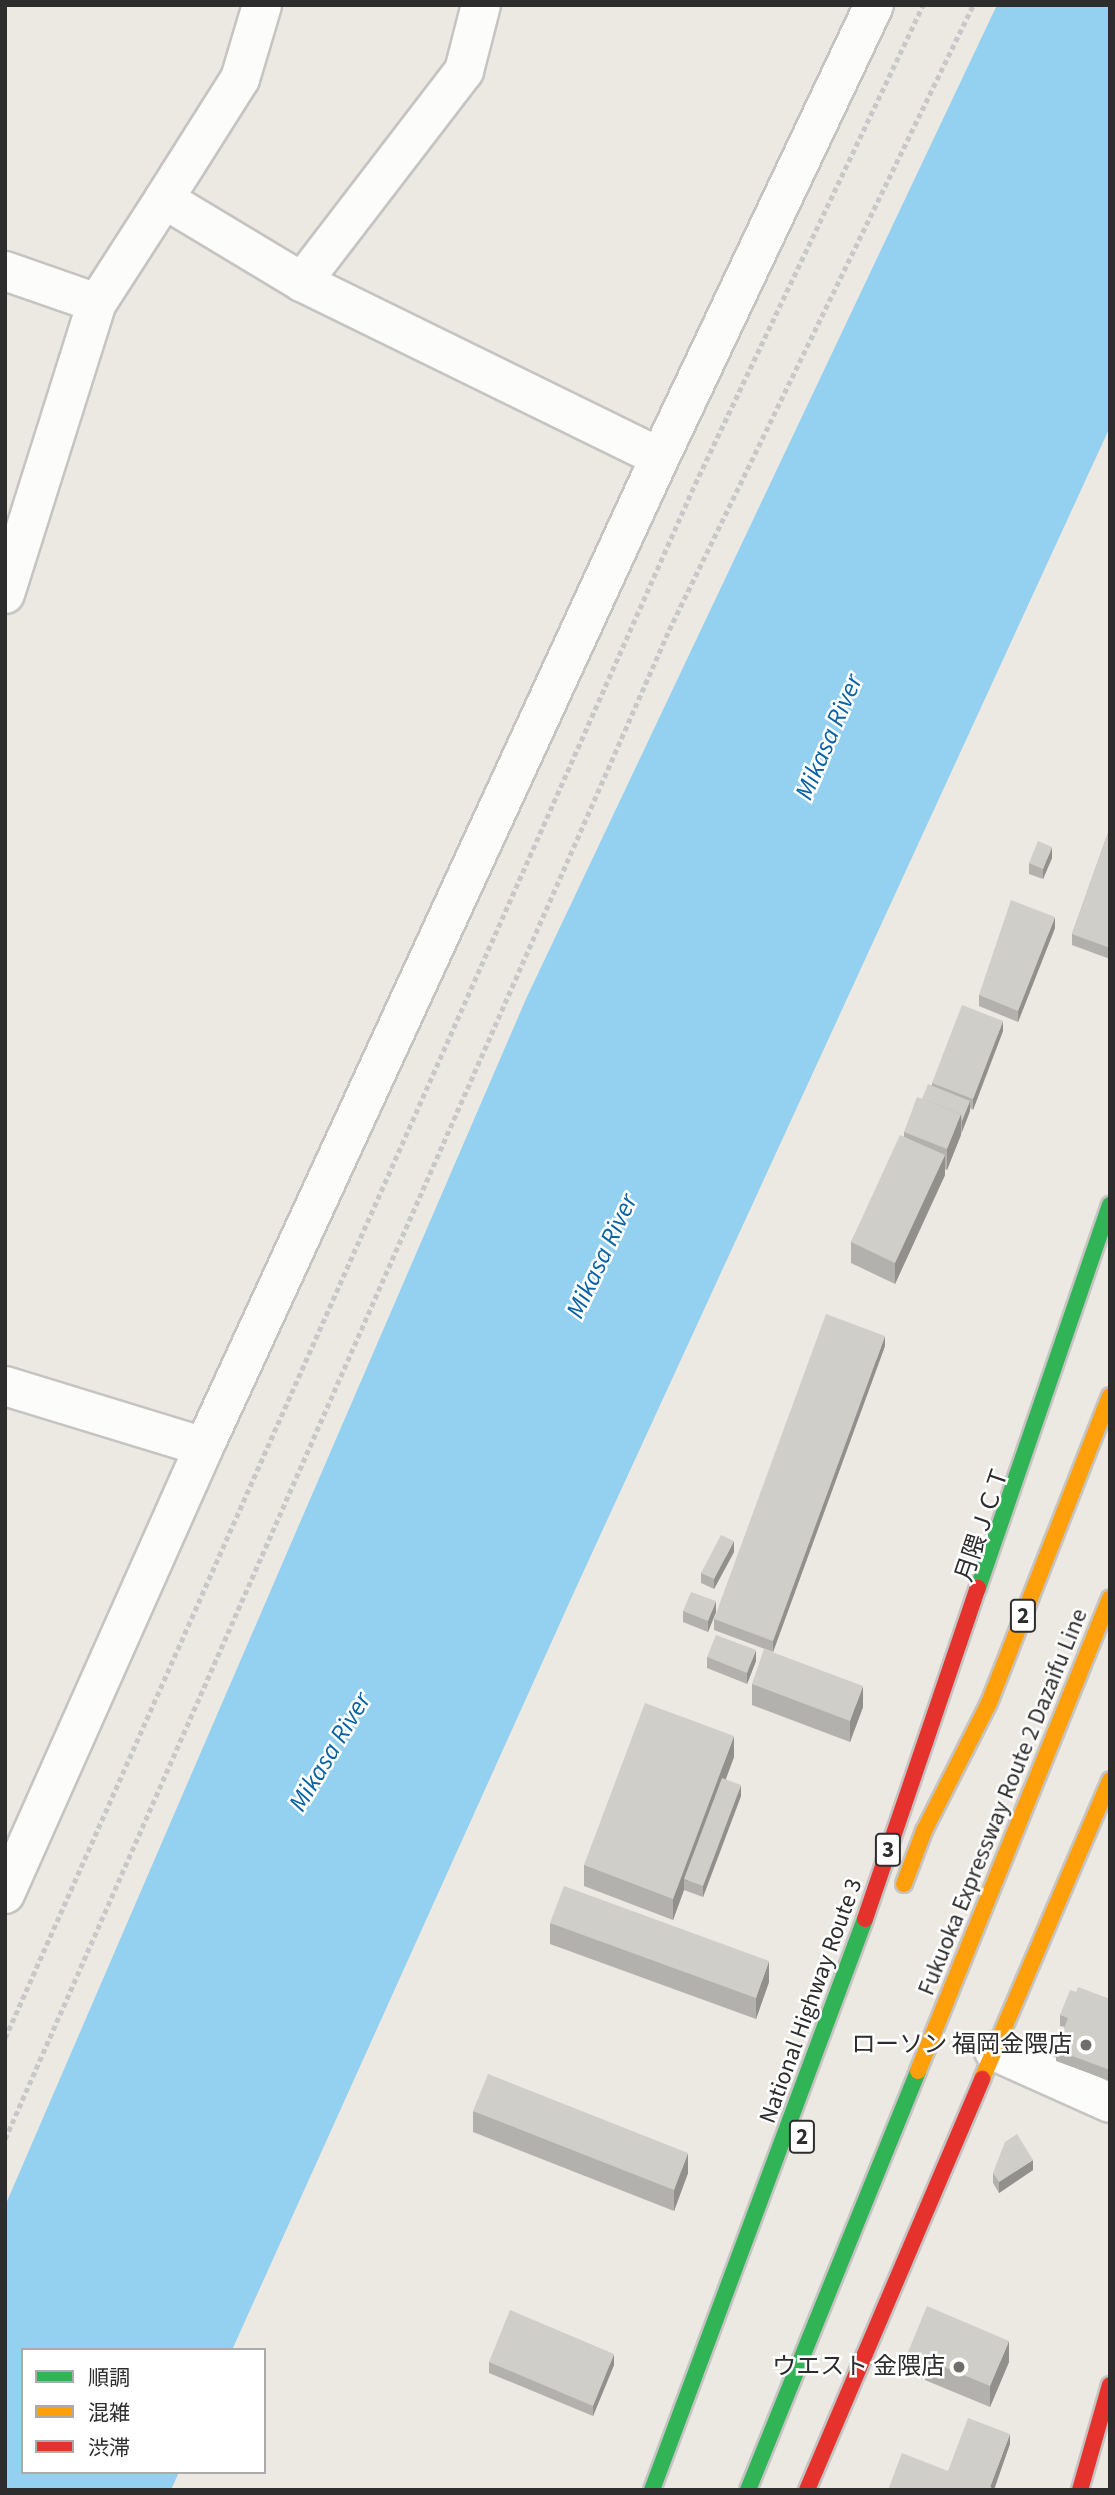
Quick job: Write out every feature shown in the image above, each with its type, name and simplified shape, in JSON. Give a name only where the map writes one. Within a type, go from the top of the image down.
[{"type":"main road","name":"National Highway Route 3","points":[[654,2490],[851,1959],[1110,1205]]},
{"type":"main road","name":"月隈ＪＣＴ","points":[[924,1831],[952,1688],[1002,1535],[1110,1239]]},
{"type":"main road","name":"Fukuoka Expressway Route 2 Dazaifu Line","points":[[897,1904],[924,1831],[989,1703],[1110,1396]]},
{"type":"main road","name":"Fukuoka Expressway Route 2 Dazaifu Line","points":[[748,2490],[1110,1598]]},
{"type":"main road","points":[[807,2490],[1110,1780]]},
{"type":"main road","name":"2","points":[[654,2490],[810,2118]]},
{"type":"main road","points":[[1080,2490],[1110,2385]]},
{"type":"street","points":[[5,594],[97,303],[240,79],[262,5]]},
{"type":"street","points":[[302,282],[464,71],[481,5]]},
{"type":"street","points":[[5,1894],[204,1447],[660,457],[874,5]]},
{"type":"street","points":[[164,199],[302,282],[660,457]]},
{"type":"street","points":[[5,271],[97,303]]},
{"type":"street","points":[[5,1386],[204,1447]]},
{"type":"street","points":[[994,2051],[1110,2103]]},
{"type":"path","points":[[5,2038],[695,484],[923,5]]},
{"type":"path","points":[[5,2139],[668,630],[974,5]]},
{"type":"water","name":"Mikasa River","points":[[997,5],[1110,5],[1110,427],[575,1590],[233,2348],[21,2348],[21,2474],[178,2474],[171,2490],[5,2490],[5,2206],[526,999]]},
{"type":"building","points":[[1110,827],[1110,948],[1072,934]]},
{"type":"building","points":[[1038,841],[1052,847],[1043,869],[1029,863]]},
{"type":"building","points":[[1011,900],[1055,917],[1018,1011],[979,995]]},
{"type":"building","points":[[962,1005],[1003,1021],[973,1099],[932,1083]]},
{"type":"building","points":[[928,1084],[970,1101],[962,1121],[961,1114],[922,1099]]},
{"type":"building","points":[[917,1097],[961,1114],[947,1149],[904,1132]]},
{"type":"building","points":[[900,1135],[945,1155],[895,1263],[851,1242]]},
{"type":"building","points":[[826,1314],[885,1336],[773,1641],[714,1619]]},
{"type":"building","points":[[721,1535],[734,1541],[714,1579],[701,1573]]},
{"type":"building","points":[[691,1592],[716,1601],[708,1621],[683,1611]]},
{"type":"building","points":[[716,1635],[756,1650],[747,1673],[707,1657]]},
{"type":"building","points":[[764,1649],[863,1686],[850,1721],[752,1684]]},
{"type":"building","points":[[645,1703],[734,1736],[673,1899],[584,1865]]},
{"type":"building","points":[[722,1778],[741,1785],[703,1886],[684,1879]]},
{"type":"building","points":[[564,1886],[769,1961],[756,1998],[550,1923]]},
{"type":"building","name":"ローソン 福岡金隈店","points":[[1078,1987],[1110,1999],[1110,2070],[1056,2050],[1068,2018],[1060,2015],[1070,1990],[1076,1992]]},
{"type":"building","points":[[488,2074],[688,2153],[674,2190],[473,2111]]},
{"type":"building","points":[[1017,2134],[1033,2160],[999,2182],[993,2173],[1005,2142]]},
{"type":"building","points":[[927,2306],[1009,2341],[990,2386],[908,2352]]},
{"type":"building","points":[[510,2310],[614,2354],[593,2406],[489,2362]]},
{"type":"building","points":[[968,2418],[1010,2434],[990,2487],[996,2490],[888,2490],[902,2453],[948,2471]]},
{"type":"traffic: fast","points":[[978,1588],[1110,1205]]},
{"type":"traffic: fast","points":[[652,2490],[865,1919]]},
{"type":"traffic: fast","points":[[748,2490],[918,2071]]},
{"type":"traffic: slow","points":[[904,1884],[924,1831],[989,1703],[1110,1396]]},
{"type":"traffic: slow","points":[[918,2071],[1110,1598]]},
{"type":"traffic: slow","points":[[982,2079],[1110,1780]]},
{"type":"traffic: jam","points":[[865,1919],[978,1588]]},
{"type":"traffic: jam","points":[[807,2490],[982,2079]]},
{"type":"traffic: jam","points":[[1080,2490],[1110,2385]]},
{"type":"place","name":"ローソン 福岡金隈店","points":[[1086,2045]]},
{"type":"place","name":"ウエスト 金隈店","points":[[959,2367]]}]
